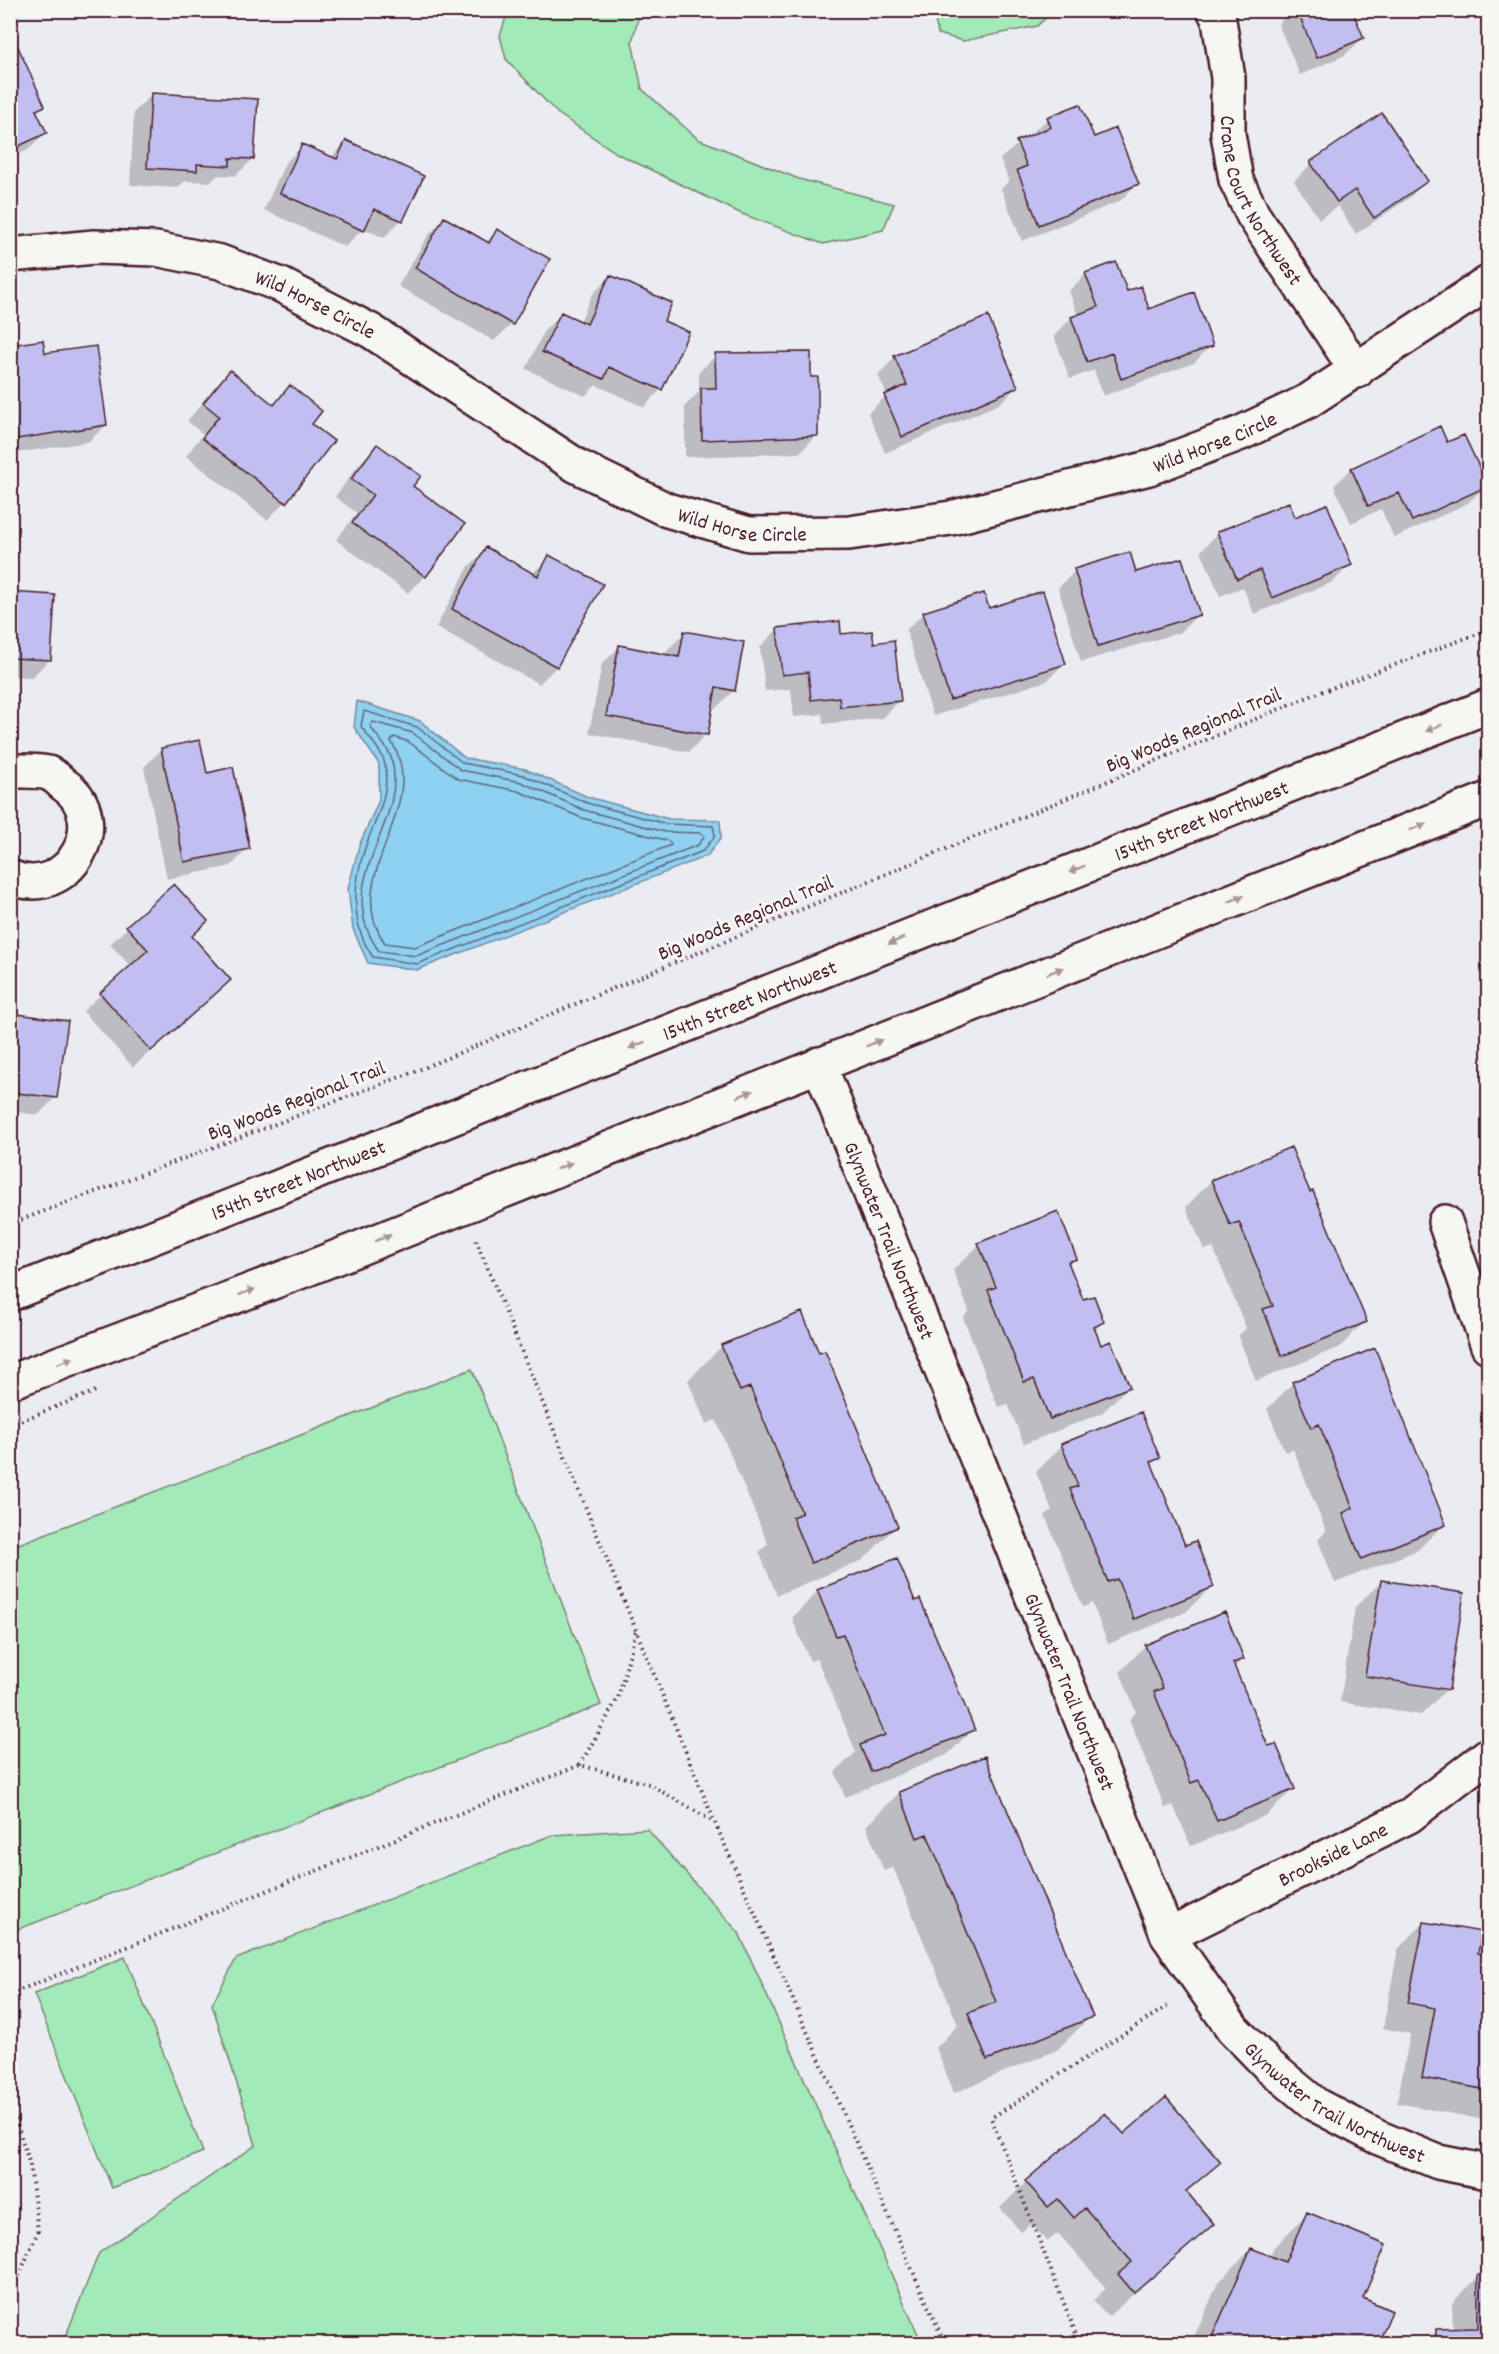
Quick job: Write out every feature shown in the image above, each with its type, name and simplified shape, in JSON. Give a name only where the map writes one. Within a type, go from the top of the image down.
[{"type":"street","name":"Crane Court Northwest","points":[[1214,10],[1219,20],[1228,78],[1228,134],[1236,180],[1253,215],[1357,371]]},
{"type":"street","name":"Wild Horse Circle","points":[[10,255],[94,247],[156,249],[220,262],[281,285],[371,331],[578,466],[667,510],[749,534],[849,533],[951,518],[1149,468],[1241,433],[1308,400],[1357,371],[1488,283]]},
{"type":"street","name":"154th Street Northwest","points":[[10,1294],[1488,706]]},
{"type":"street","points":[[10,771],[49,773],[75,792],[86,816],[83,844],[71,868],[45,880],[17,880],[10,877]]},
{"type":"street","points":[[10,1382],[307,1269],[1488,799]]},
{"type":"street","name":"Glynwater Trail Northwest","points":[[819,1064],[1168,1936],[1233,2029],[1268,2065],[1316,2105],[1377,2137],[1438,2162],[1488,2172]]},
{"type":"street","points":[[1446,1222],[1488,1346]]},
{"type":"street","name":"Brookside Lane","points":[[1168,1936],[1409,1816],[1488,1755]]},
{"type":"path","name":"Big Woods Regional Trail","points":[[10,1224],[416,1071],[1313,695],[1488,630]]},
{"type":"path","points":[[475,1238],[715,1822],[945,2343]]},
{"type":"path","points":[[580,1765],[618,1698],[636,1631]]},
{"type":"path","points":[[10,1994],[580,1765],[649,1784],[715,1822]]},
{"type":"path","points":[[1080,2343],[991,2118],[1202,1984]]},
{"type":"path","points":[[10,2102],[30,2165],[38,2230],[10,2297]]},
{"type":"green space","points":[[933,10],[1053,11],[1037,26],[963,41],[938,34]]},
{"type":"green space","points":[[508,11],[640,11],[632,42],[642,89],[698,139],[799,179],[894,204],[883,230],[823,244],[742,214],[618,154],[557,113],[506,59],[500,36]]},
{"type":"green space","points":[[472,1369],[601,1705],[11,1932],[11,1547]]},
{"type":"green space","points":[[647,1829],[739,1933],[922,2343],[63,2343],[99,2253],[256,2145],[212,2004],[236,1959],[552,1835]]},
{"type":"green space","points":[[125,1957],[203,2152],[112,2188],[34,1994]]},
{"type":"water","points":[[357,701],[420,721],[465,758],[525,769],[588,797],[669,819],[720,820],[721,838],[707,856],[417,970],[368,963],[353,929],[348,889],[359,846],[379,800],[379,764],[354,727]]},
{"type":"building","points":[[1297,10],[1352,10],[1364,38],[1317,58]]},
{"type":"building","points":[[14,38],[45,106],[36,110],[47,133],[10,150],[10,39]]},
{"type":"building","points":[[151,93],[258,99],[254,159],[230,158],[230,166],[197,164],[197,171],[147,168]]},
{"type":"building","points":[[1080,104],[1094,137],[1116,128],[1139,184],[1039,225],[1017,170],[1027,166],[1016,141],[1051,127],[1047,117]]},
{"type":"building","points":[[1382,113],[1428,181],[1374,218],[1355,190],[1337,202],[1310,162]]},
{"type":"building","points":[[346,140],[424,176],[403,221],[374,209],[364,231],[280,193],[302,144],[337,159]]},
{"type":"building","points":[[444,217],[489,243],[497,229],[550,259],[513,325],[415,268]]},
{"type":"building","points":[[1116,262],[1127,291],[1141,286],[1149,309],[1194,292],[1213,346],[1121,379],[1112,353],[1087,362],[1071,317],[1098,307],[1085,273]]},
{"type":"building","points":[[610,275],[672,303],[664,321],[689,332],[662,390],[609,367],[604,379],[542,352],[561,312],[587,324]]},
{"type":"building","points":[[988,316],[1018,387],[902,437],[884,395],[907,385],[894,356]]},
{"type":"building","points":[[43,340],[45,353],[96,346],[107,425],[17,439],[10,395],[10,345]]},
{"type":"building","points":[[811,352],[811,377],[818,377],[818,436],[702,440],[701,388],[716,388],[715,353]]},
{"type":"building","points":[[230,370],[274,405],[290,385],[322,411],[312,424],[334,441],[286,503],[202,438],[219,416],[203,403]]},
{"type":"building","points":[[1440,426],[1447,442],[1464,435],[1488,486],[1412,521],[1399,493],[1368,506],[1351,468]]},
{"type":"building","points":[[377,444],[421,476],[413,486],[465,524],[426,577],[352,523],[373,495],[351,479]]},
{"type":"building","points":[[1289,502],[1295,517],[1327,504],[1352,565],[1272,598],[1260,570],[1237,579],[1217,532]]},
{"type":"building","points":[[486,547],[538,576],[549,555],[603,584],[557,667],[452,609]]},
{"type":"building","points":[[1130,552],[1136,572],[1182,558],[1200,615],[1098,646],[1074,569]]},
{"type":"building","points":[[1043,591],[1066,664],[950,700],[923,612],[984,593],[989,608]]},
{"type":"building","points":[[10,592],[55,595],[51,660],[10,658]]},
{"type":"building","points":[[840,621],[841,634],[872,631],[874,643],[894,640],[901,701],[840,707],[839,697],[811,700],[808,672],[782,675],[777,628]]},
{"type":"building","points":[[684,631],[744,642],[735,691],[716,687],[708,735],[606,716],[619,645],[679,657]]},
{"type":"building","points":[[200,740],[207,773],[233,767],[250,849],[184,862],[161,748]]},
{"type":"building","points":[[174,884],[208,921],[192,936],[231,980],[151,1051],[100,993],[148,950],[126,926]]},
{"type":"building","points":[[10,1013],[68,1021],[57,1098],[10,1092]]},
{"type":"building","points":[[1291,1147],[1310,1192],[1313,1191],[1367,1322],[1282,1356],[1263,1309],[1273,1306],[1239,1222],[1230,1225],[1211,1180]]},
{"type":"building","points":[[1058,1211],[1077,1259],[1068,1262],[1083,1299],[1094,1296],[1104,1322],[1094,1327],[1101,1345],[1111,1341],[1130,1387],[1050,1419],[1034,1379],[1024,1382],[988,1290],[996,1287],[978,1243]]},
{"type":"building","points":[[802,1312],[819,1353],[825,1351],[898,1527],[811,1563],[792,1517],[802,1513],[750,1387],[740,1391],[721,1345]]},
{"type":"building","points":[[1375,1348],[1446,1525],[1361,1559],[1343,1513],[1353,1508],[1319,1424],[1311,1428],[1292,1382]]},
{"type":"building","points":[[1141,1412],[1160,1458],[1151,1462],[1185,1545],[1196,1541],[1214,1587],[1134,1619],[1117,1579],[1108,1582],[1070,1489],[1078,1486],[1061,1444]]},
{"type":"building","points":[[897,1558],[915,1601],[920,1599],[975,1730],[871,1772],[860,1745],[885,1735],[843,1634],[836,1636],[817,1590]]},
{"type":"building","points":[[1381,1580],[1464,1593],[1449,1690],[1365,1676]]},
{"type":"building","points":[[1225,1612],[1244,1659],[1233,1663],[1268,1746],[1276,1744],[1295,1789],[1217,1821],[1199,1780],[1191,1783],[1154,1692],[1163,1688],[1145,1645]]},
{"type":"building","points":[[985,1756],[1093,2017],[987,2060],[968,2013],[996,2002],[927,1834],[917,1838],[899,1792]]},
{"type":"building","points":[[1424,1922],[1482,1932],[1478,1953],[1488,1955],[1488,2090],[1422,2078],[1435,2008],[1408,2003]]},
{"type":"building","points":[[1166,2097],[1221,2162],[1186,2191],[1214,2224],[1134,2293],[1118,2274],[1132,2262],[1085,2208],[1074,2218],[1058,2199],[1048,2207],[1025,2181],[1105,2113],[1124,2134]]},
{"type":"building","points":[[1307,2212],[1386,2245],[1363,2298],[1392,2311],[1378,2344],[1209,2344],[1251,2248],[1285,2262]]},
{"type":"building","points":[[1478,2275],[1488,2275],[1488,2344],[1436,2344],[1436,2329],[1478,2328]]}]
